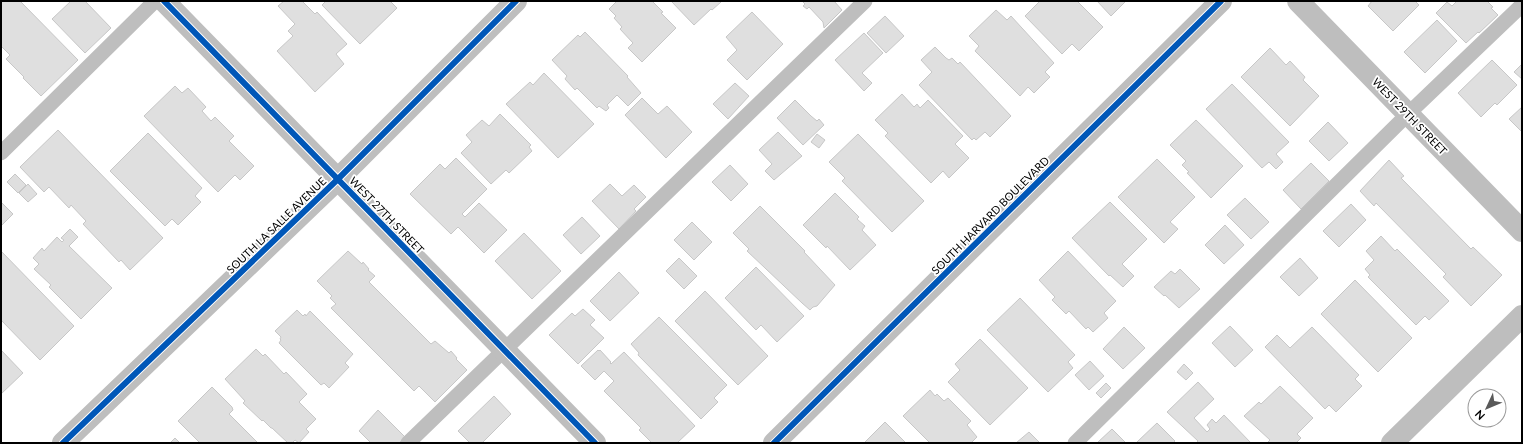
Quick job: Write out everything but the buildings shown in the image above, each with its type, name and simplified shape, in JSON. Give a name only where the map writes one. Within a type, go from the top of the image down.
[{"type":"street","name":"WEST 27TH STREET","points":[[164,1],[595,443]]},
{"type":"street","name":"SOUTH LA SALLE AVENUE","points":[[63,443],[338,179],[516,1]]},
{"type":"street","name":"SOUTH HARVARD BOULEVARD","points":[[774,443],[1221,1]]},
{"type":"street","name":"WEST 29TH STREET","points":[[1298,1],[1522,231]]},
{"type":"street","points":[[1392,443],[1522,316]]},
{"type":"lane","points":[[1,153],[155,1]]},
{"type":"lane","points":[[408,443],[865,1]]},
{"type":"lane","points":[[1075,443],[1408,114],[1522,5]]},
{"type":"cycle path","points":[[164,1],[595,443]]},
{"type":"cycle path","points":[[63,443],[338,179],[516,1]]},
{"type":"cycle path","points":[[774,443],[1221,1]]}]
